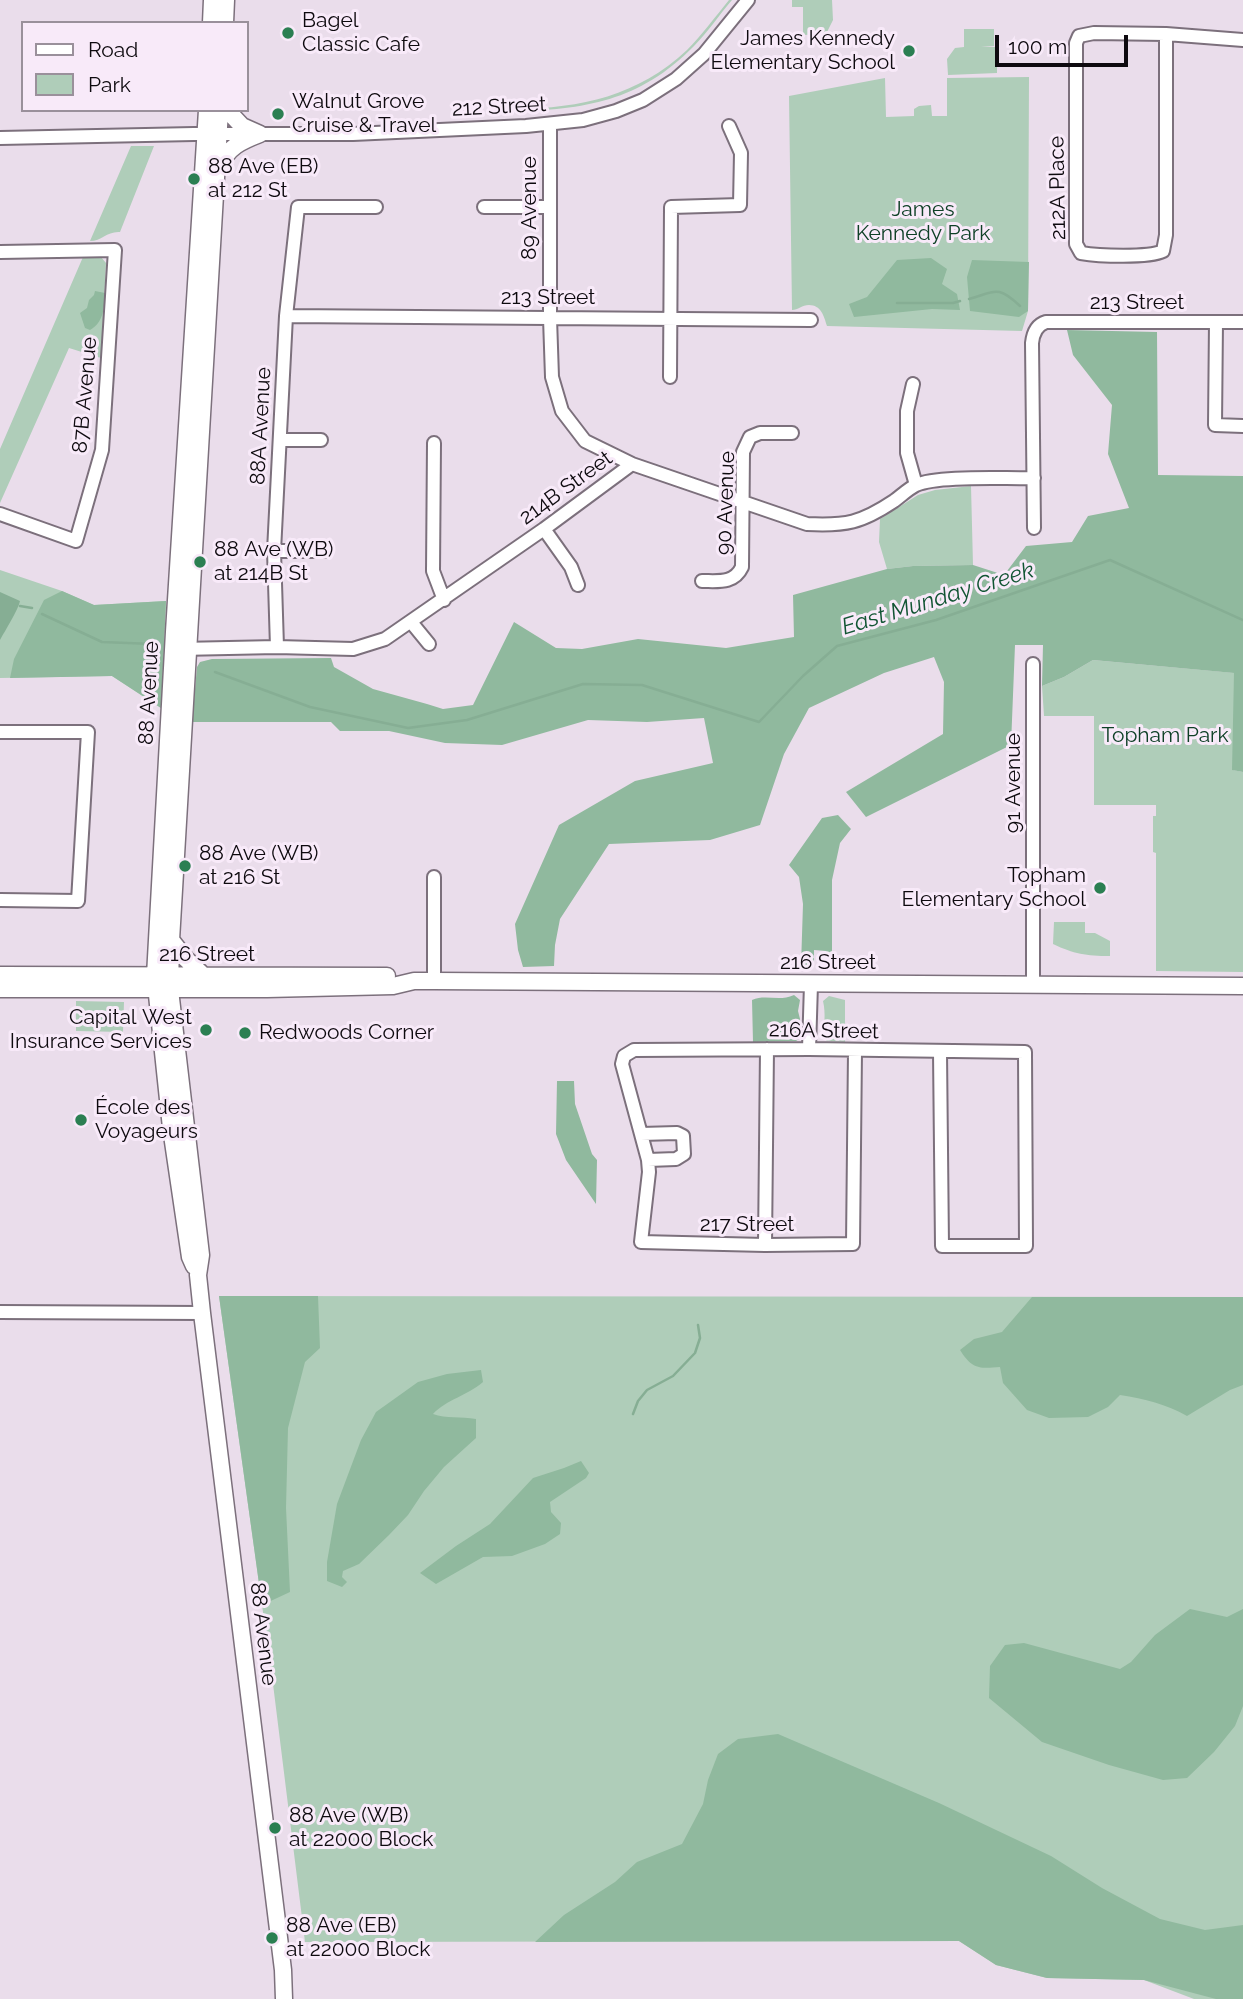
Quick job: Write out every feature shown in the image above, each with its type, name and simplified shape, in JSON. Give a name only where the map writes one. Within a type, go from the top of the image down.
[{"type":"main road","points":[[211,21],[212,0]]},
{"type":"main road","points":[[225,21],[226,0]]},
{"type":"main road","name":"88 Avenue","points":[[162,983],[171,940],[181,649],[216,176],[213,134],[208,112]]},
{"type":"main road","name":"88 Avenue","points":[[219,112],[213,134],[162,983],[201,1255],[198,1275],[202,1313],[283,1970],[284,1999]]},
{"type":"main road","points":[[229,112],[242,126],[260,134]]},
{"type":"main road","points":[[216,176],[229,150],[260,134]]},
{"type":"main road","points":[[171,940],[204,976]]},
{"type":"main road","name":"216 Street","points":[[0,975],[162,983],[379,986],[414,981],[1243,986]]},
{"type":"main road","name":"216 Street","points":[[0,989],[162,983],[204,976],[367,975],[394,976],[414,981]]},
{"type":"street","name":"212 Street","points":[[0,138],[353,134],[550,124],[599,116],[643,100],[690,68],[748,0]]},
{"type":"street","name":"212A Place","points":[[1166,34],[1166,235],[1163,251],[1150,254],[1081,253],[1076,244],[1076,43],[1079,36],[1086,33],[1166,34],[1243,40]]},
{"type":"street","name":"89 Avenue","points":[[550,124],[552,377],[562,411],[585,441],[632,464]]},
{"type":"street","points":[[670,377],[671,207],[740,205],[741,153],[729,126]]},
{"type":"street","name":"88A Avenue","points":[[277,647],[274,551],[286,316],[298,206],[376,207]]},
{"type":"street","points":[[484,207],[550,207]]},
{"type":"street","name":"87B Avenue","points":[[0,252],[115,250],[102,450],[76,541],[0,514]]},
{"type":"street","name":"213 Street","points":[[286,316],[811,320]]},
{"type":"street","name":"213 Street","points":[[1034,478],[1032,343],[1038,326],[1046,322],[1243,322]]},
{"type":"street","points":[[1216,322],[1215,425],[1243,426]]},
{"type":"street","points":[[913,384],[907,411],[908,453],[916,485]]},
{"type":"street","name":"90 Avenue","points":[[702,582],[726,581],[740,572],[744,556],[743,452],[750,437],[760,433],[792,433]]},
{"type":"street","points":[[280,440],[321,440]]},
{"type":"street","points":[[433,443],[433,571],[444,600]]},
{"type":"street","name":"214B Street","points":[[181,649],[353,649],[385,639],[444,600],[632,464],[807,524],[833,525],[857,522],[916,485],[943,480],[1034,478]]},
{"type":"street","points":[[1034,478],[1034,528]]},
{"type":"street","points":[[544,529],[571,567],[578,585]]},
{"type":"street","points":[[274,551],[325,551]]},
{"type":"street","points":[[411,622],[429,643]]},
{"type":"street","name":"91 Avenue","points":[[1033,664],[1033,985]]},
{"type":"street","points":[[0,732],[88,732],[78,901],[0,900]]},
{"type":"street","points":[[434,877],[434,981]]},
{"type":"street","points":[[809,1049],[811,984]]},
{"type":"street","points":[[765,1245],[767,1049]]},
{"type":"street","name":"216A Street","points":[[641,1134],[622,1064],[624,1056],[634,1050],[1025,1052],[1026,1246],[942,1246],[940,1052]]},
{"type":"street","name":"217 Street","points":[[648,1160],[641,1242],[853,1244],[855,1051]]},
{"type":"street","points":[[677,1133],[683,1136],[684,1154],[677,1159],[648,1160],[641,1134],[677,1133]]},
{"type":"street","points":[[0,1312],[202,1313]]},
{"type":"green space","points":[[729,0],[732,0],[694,46],[653,80],[610,99],[587,105],[511,112],[516,109],[586,102],[628,89],[668,66],[687,50]]},
{"type":"green space","points":[[792,0],[832,0],[833,20],[826,34],[803,35],[803,7],[792,7]]},
{"type":"green space","points":[[964,29],[994,29],[994,46],[981,47],[997,47],[997,73],[948,75],[947,59],[955,48],[964,47]]},
{"type":"green space","name":"James Kennedy Park","points":[[1029,77],[1028,311],[1022,331],[827,326],[819,309],[813,305],[792,310],[789,96],[885,78],[886,117],[914,116],[914,109],[931,105],[932,116],[947,116],[947,78]]},
{"type":"green space","points":[[131,146],[154,146],[120,232],[90,241]]},
{"type":"green space","points":[[83,257],[101,257],[106,263],[101,358],[69,348],[0,503],[0,449]]},
{"type":"green space","points":[[971,486],[973,565],[887,569],[879,542],[880,519],[918,495]]},
{"type":"green space","points":[[0,570],[94,605],[166,601],[161,708],[112,676],[0,678]]},
{"type":"green space","name":"Topham Park","points":[[1093,660],[1235,673],[1233,770],[1243,772],[1243,972],[1156,971],[1156,853],[1153,852],[1153,816],[1156,816],[1156,805],[1094,805],[1094,716],[1044,716],[1042,686]]},
{"type":"green space","points":[[1054,922],[1085,922],[1085,933],[1095,933],[1110,941],[1110,956],[1080,954],[1053,944]]},
{"type":"green space","points":[[829,996],[845,1000],[845,1042],[827,1041],[823,1038],[823,1001]]},
{"type":"green space","points":[[76,1001],[124,1002],[123,1032],[76,1031]]},
{"type":"green space","points":[[219,1296],[1243,1297],[1243,1999],[1194,1999],[1144,1980],[1047,1978],[996,1965],[959,1941],[305,1942],[273,1684]]},
{"type":"shaded area","points":[[931,258],[947,269],[942,284],[957,294],[960,310],[932,309],[854,317],[849,304],[867,297],[897,260]]},
{"type":"shaded area","points":[[972,260],[1029,262],[1028,311],[1019,317],[970,311],[967,277]]},
{"type":"shaded area","points":[[95,291],[105,293],[104,304],[101,319],[90,330],[85,328],[80,313],[87,308]]},
{"type":"shaded area","points":[[1067,330],[1157,332],[1158,475],[1243,476],[1243,772],[1232,770],[1234,673],[1093,660],[1042,686],[1043,645],[1015,645],[1011,745],[866,817],[846,792],[943,734],[944,682],[934,657],[884,673],[809,708],[784,754],[760,825],[710,840],[609,844],[560,919],[554,966],[523,967],[515,924],[559,825],[635,781],[713,763],[704,718],[647,722],[588,720],[502,745],[445,743],[389,731],[340,731],[331,722],[192,722],[197,667],[200,662],[212,659],[331,658],[334,667],[373,689],[443,709],[473,705],[514,622],[556,648],[582,649],[638,639],[726,648],[794,637],[793,595],[887,569],[973,565],[1004,575],[1026,546],[1072,542],[1088,516],[1129,508],[1108,454],[1112,405],[1073,355]]},
{"type":"shaded area","points":[[62,591],[94,605],[166,601],[161,708],[112,676],[10,678],[14,659],[44,600]]},
{"type":"shaded area","points":[[0,592],[20,601],[0,640]]},
{"type":"shaded area","points":[[838,815],[851,829],[840,843],[832,880],[832,966],[826,966],[826,951],[814,950],[814,966],[801,966],[803,904],[799,877],[789,865],[822,818]]},
{"type":"shaded area","points":[[794,995],[800,1000],[799,1039],[753,1042],[752,1000]]},
{"type":"shaded area","points":[[557,1081],[574,1081],[575,1104],[592,1154],[597,1160],[596,1204],[566,1160],[556,1134]]},
{"type":"shaded area","points":[[219,1296],[318,1296],[320,1348],[305,1362],[288,1428],[286,1508],[290,1592],[262,1605]]},
{"type":"shaded area","points":[[1032,1297],[1243,1297],[1243,1385],[1187,1416],[1155,1402],[1120,1395],[1108,1407],[1088,1417],[1049,1418],[1027,1410],[1003,1383],[1000,1367],[987,1368],[972,1364],[960,1350],[974,1339],[1002,1332]]},
{"type":"shaded area","points":[[481,1370],[483,1382],[433,1414],[476,1419],[476,1438],[444,1467],[408,1515],[389,1535],[359,1564],[343,1571],[342,1577],[347,1582],[342,1587],[327,1581],[327,1562],[337,1504],[361,1440],[376,1412],[418,1382],[447,1374]]},
{"type":"shaded area","points":[[581,1461],[589,1473],[586,1478],[550,1502],[551,1512],[561,1523],[560,1534],[545,1544],[512,1556],[483,1557],[436,1584],[420,1573],[490,1524],[533,1478]]},
{"type":"shaded area","points":[[1190,1609],[1227,1617],[1243,1609],[1243,1706],[1235,1726],[1214,1752],[1187,1778],[1163,1780],[1042,1742],[989,1698],[990,1666],[1005,1645],[1024,1643],[1120,1669],[1131,1662],[1155,1635]]},
{"type":"shaded area","points":[[778,1734],[939,1803],[1051,1856],[1102,1888],[1160,1919],[1205,1930],[1243,1925],[1243,1999],[1216,1999],[1144,1980],[1047,1978],[996,1965],[959,1941],[535,1942],[564,1915],[615,1882],[637,1862],[682,1844],[703,1804],[708,1780],[718,1754],[738,1739]]},
{"type":"waterway","points":[[969,299],[990,292],[1001,292],[1020,306]]},
{"type":"waterway","points":[[897,303],[960,301]]},
{"type":"waterway","name":"East Munday Creek","points":[[215,672],[310,707],[408,728],[467,720],[583,684],[642,685],[759,722],[803,676],[837,646],[936,620],[1110,560],[1243,620]]},
{"type":"waterway","points":[[20,606],[32,608]]},
{"type":"waterway","points":[[42,614],[102,642],[153,644]]},
{"type":"waterway","points":[[633,1414],[638,1401],[647,1390],[673,1376],[695,1353],[700,1338],[698,1325]]},
{"type":"place","name":"Bagel Classic Cafe","points":[[288,33]]},
{"type":"place","name":"James Kennedy Elementary School","points":[[909,51]]},
{"type":"place","name":"Walnut Grove Cruise & Travel","points":[[278,114]]},
{"type":"place","name":"88 Ave (EB) at 212 St","points":[[194,179]]},
{"type":"place","name":"88 Ave (WB) at 214B St","points":[[200,562]]},
{"type":"place","name":"88 Ave (WB) at 216 St","points":[[185,866]]},
{"type":"place","name":"Topham Elementary School","points":[[1100,888]]},
{"type":"place","name":"Capital West Insurance Services","points":[[206,1030]]},
{"type":"place","name":"Redwoods Corner","points":[[245,1033]]},
{"type":"place","name":"École des Voyageurs","points":[[81,1120]]},
{"type":"place","name":"88 Ave (WB) at 22000 Block","points":[[275,1828]]},
{"type":"place","name":"88 Ave (EB) at 22000 Block","points":[[272,1938]]}]
